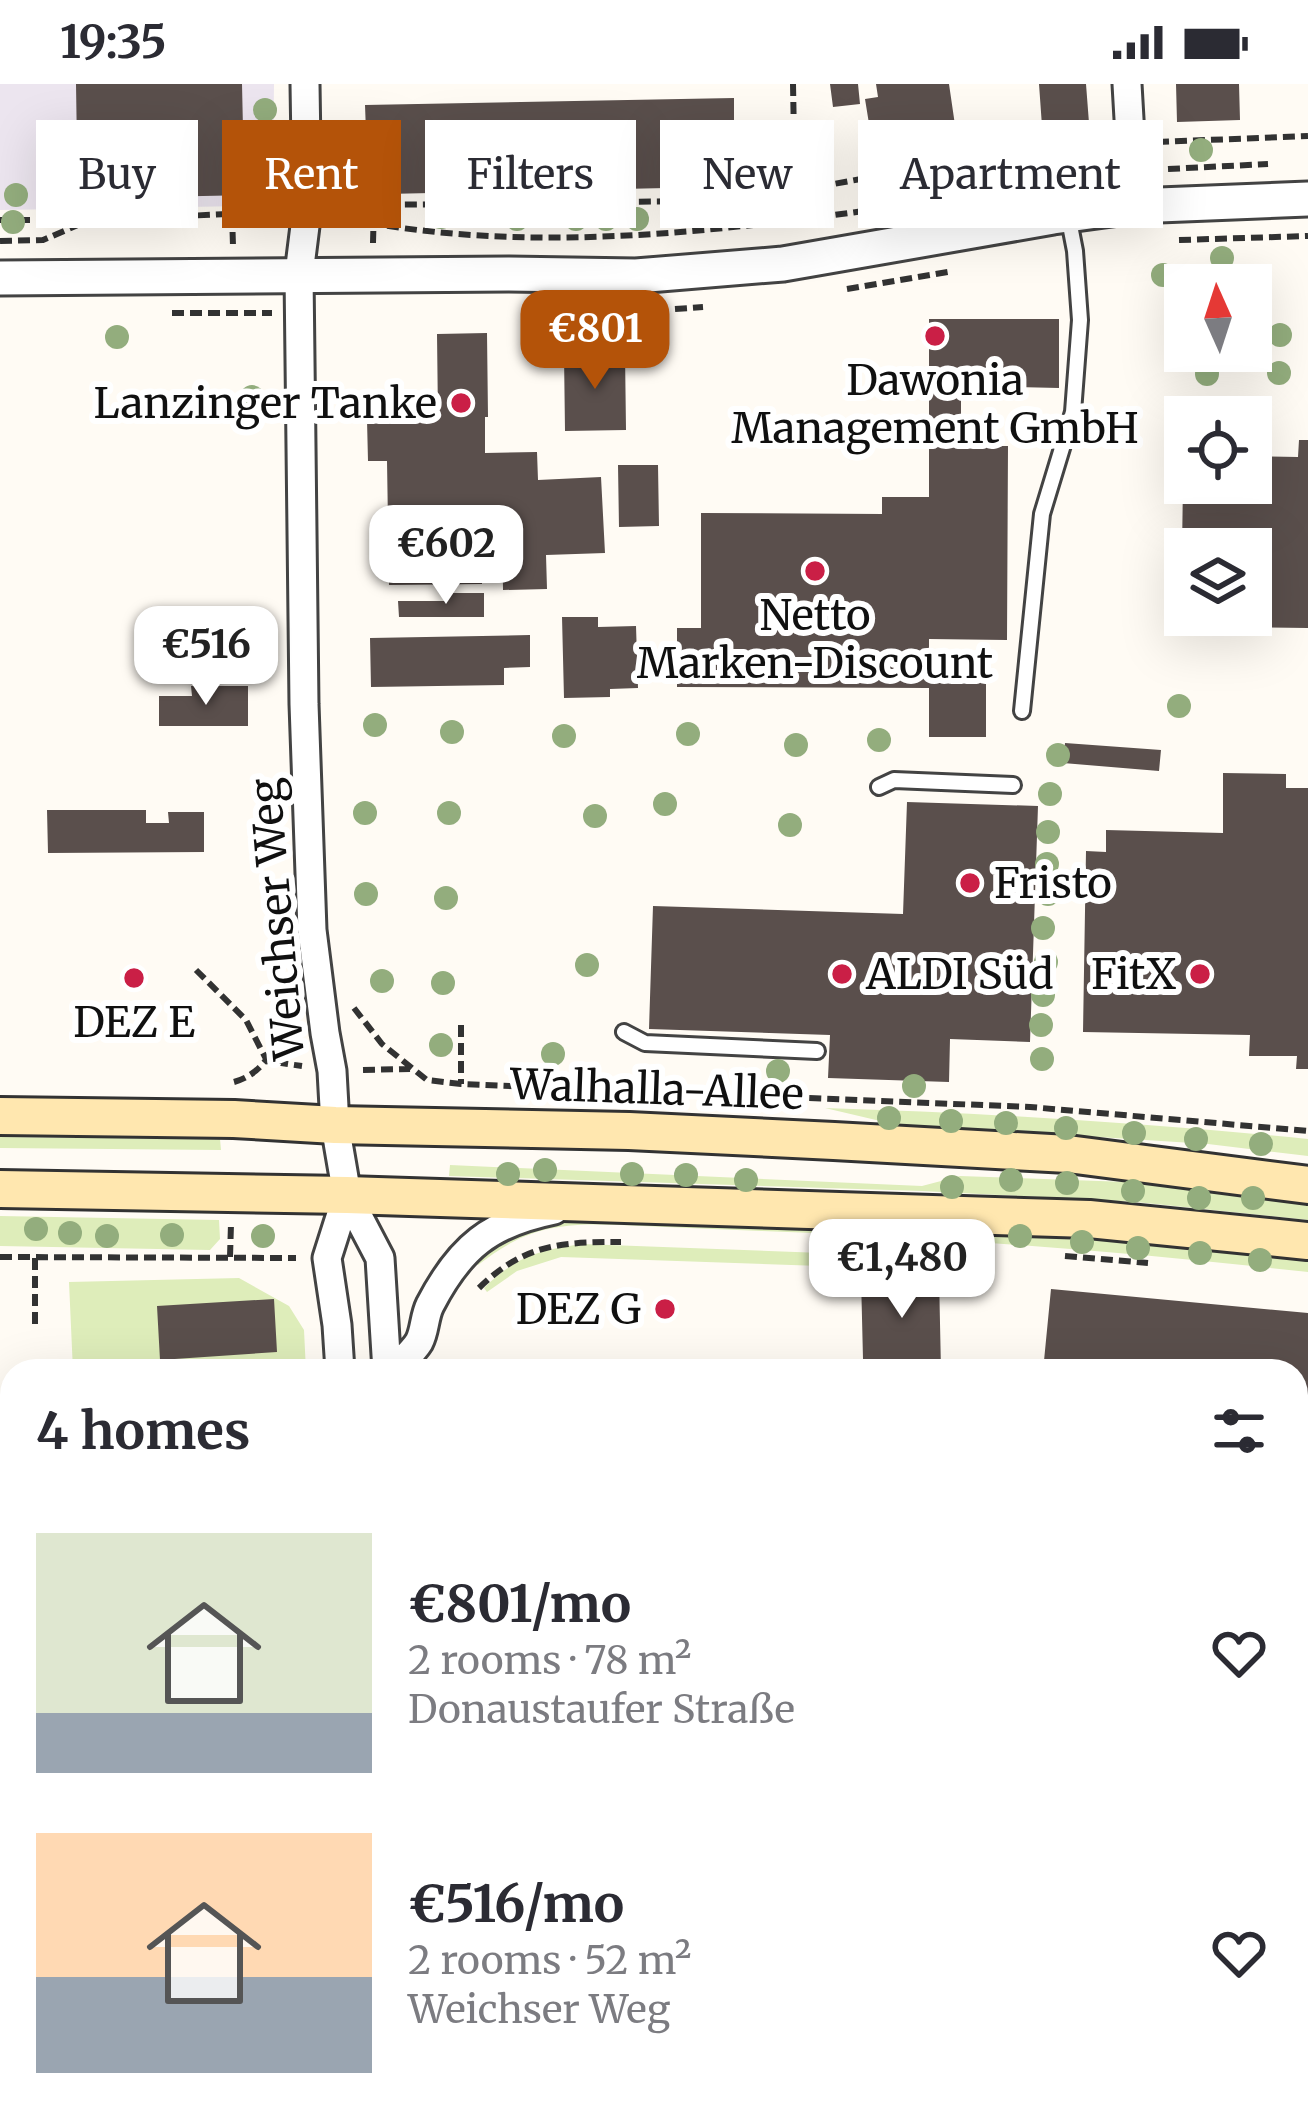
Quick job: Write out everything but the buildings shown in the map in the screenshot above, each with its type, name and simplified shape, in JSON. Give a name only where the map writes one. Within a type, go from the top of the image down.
[{"type":"main road","name":"Walhalla-Allee","points":[[0,1116],[629,1130],[1045,1153],[1308,1185]]},
{"type":"main road","points":[[0,1189],[1089,1219],[1308,1241]]},
{"type":"street","name":"Weichser Weg","points":[[305,84],[306,120]]},
{"type":"street","points":[[1127,84],[1128,120]]},
{"type":"street","points":[[1163,191],[1308,199]]},
{"type":"street","name":"Weichser Weg","points":[[305,228],[299,274],[304,724],[313,940],[347,1195],[380,1258],[389,1359]]},
{"type":"street","points":[[0,278],[636,277],[783,264],[988,228]]},
{"type":"street","name":"Weichser Weg","points":[[339,1359],[327,1258],[347,1195]]},
{"type":"street","name":"Weichser Weg","points":[[402,1359],[419,1342],[426,1312],[445,1279],[477,1240],[504,1222],[581,1204]]},
{"type":"lane","points":[[1022,711],[1042,514],[1073,412],[1080,320],[1071,228]]},
{"type":"lane","points":[[879,787],[894,780],[1013,785]]},
{"type":"lane","points":[[625,1031],[645,1042],[818,1051]]},
{"type":"path","points":[[793,84],[794,120]]},
{"type":"path","points":[[1163,142],[1308,136]]},
{"type":"path","points":[[1163,174],[1178,167],[1286,164]]},
{"type":"path","points":[[401,205],[660,201]]},
{"type":"path","points":[[400,228],[534,237],[623,236],[745,228],[858,212]]},
{"type":"path","points":[[0,220],[36,220]]},
{"type":"path","points":[[0,241],[43,240],[70,228]]},
{"type":"path","points":[[238,1082],[258,1073],[267,1061],[279,1036],[288,983],[313,940]]},
{"type":"path","points":[[196,970],[246,1020],[267,1061]]},
{"type":"path","points":[[350,1001],[382,1044],[427,1080],[1030,1107],[1308,1131]]},
{"type":"path","points":[[460,1025],[461,1084]]},
{"type":"path","points":[[470,1296],[515,1258],[542,1248],[621,1241]]},
{"type":"path","points":[[1058,1255],[1149,1263]]},
{"type":"path","points":[[0,1257],[327,1258]]},
{"type":"path","points":[[35,1257],[35,1327]]},
{"type":"shaded area","points":[[0,84],[274,84],[274,120],[222,120],[222,206],[198,207],[198,120],[36,120],[36,209],[0,210]]},
{"type":"green space","points":[[825,1108],[1066,1119],[1308,1139],[1308,1156],[1208,1144],[893,1124]]},
{"type":"green space","points":[[0,1137],[220,1139],[221,1150],[0,1148]]},
{"type":"green space","points":[[450,1165],[922,1186],[960,1176],[1210,1185],[1308,1196],[1308,1220],[1136,1202],[922,1191],[449,1176]]},
{"type":"green space","points":[[547,1215],[1099,1237],[1308,1257],[1308,1272],[966,1241],[600,1225],[536,1232],[478,1265],[472,1257]]},
{"type":"green space","points":[[0,1216],[219,1220],[220,1239],[210,1250],[0,1246]]},
{"type":"green space","points":[[582,1244],[849,1254],[850,1267],[561,1257],[517,1271],[487,1292],[484,1288],[528,1257]]},
{"type":"green space","points":[[239,1278],[289,1306],[304,1330],[305,1359],[72,1359],[69,1282]]},
{"type":"place","name":"Dawonia Management GmbH","points":[[935,336]]},
{"type":"place","name":"Lanzinger Tanke","points":[[461,403]]},
{"type":"place","name":"Netto Marken-Discount","points":[[815,571]]},
{"type":"place","name":"Fristo","points":[[970,883]]},
{"type":"place","name":"ALDI Süd","points":[[842,974]]},
{"type":"place","name":"FitX","points":[[1200,974]]},
{"type":"place","name":"DEZ E","points":[[134,978]]},
{"type":"place","name":"DEZ G","points":[[665,1309]]}]
